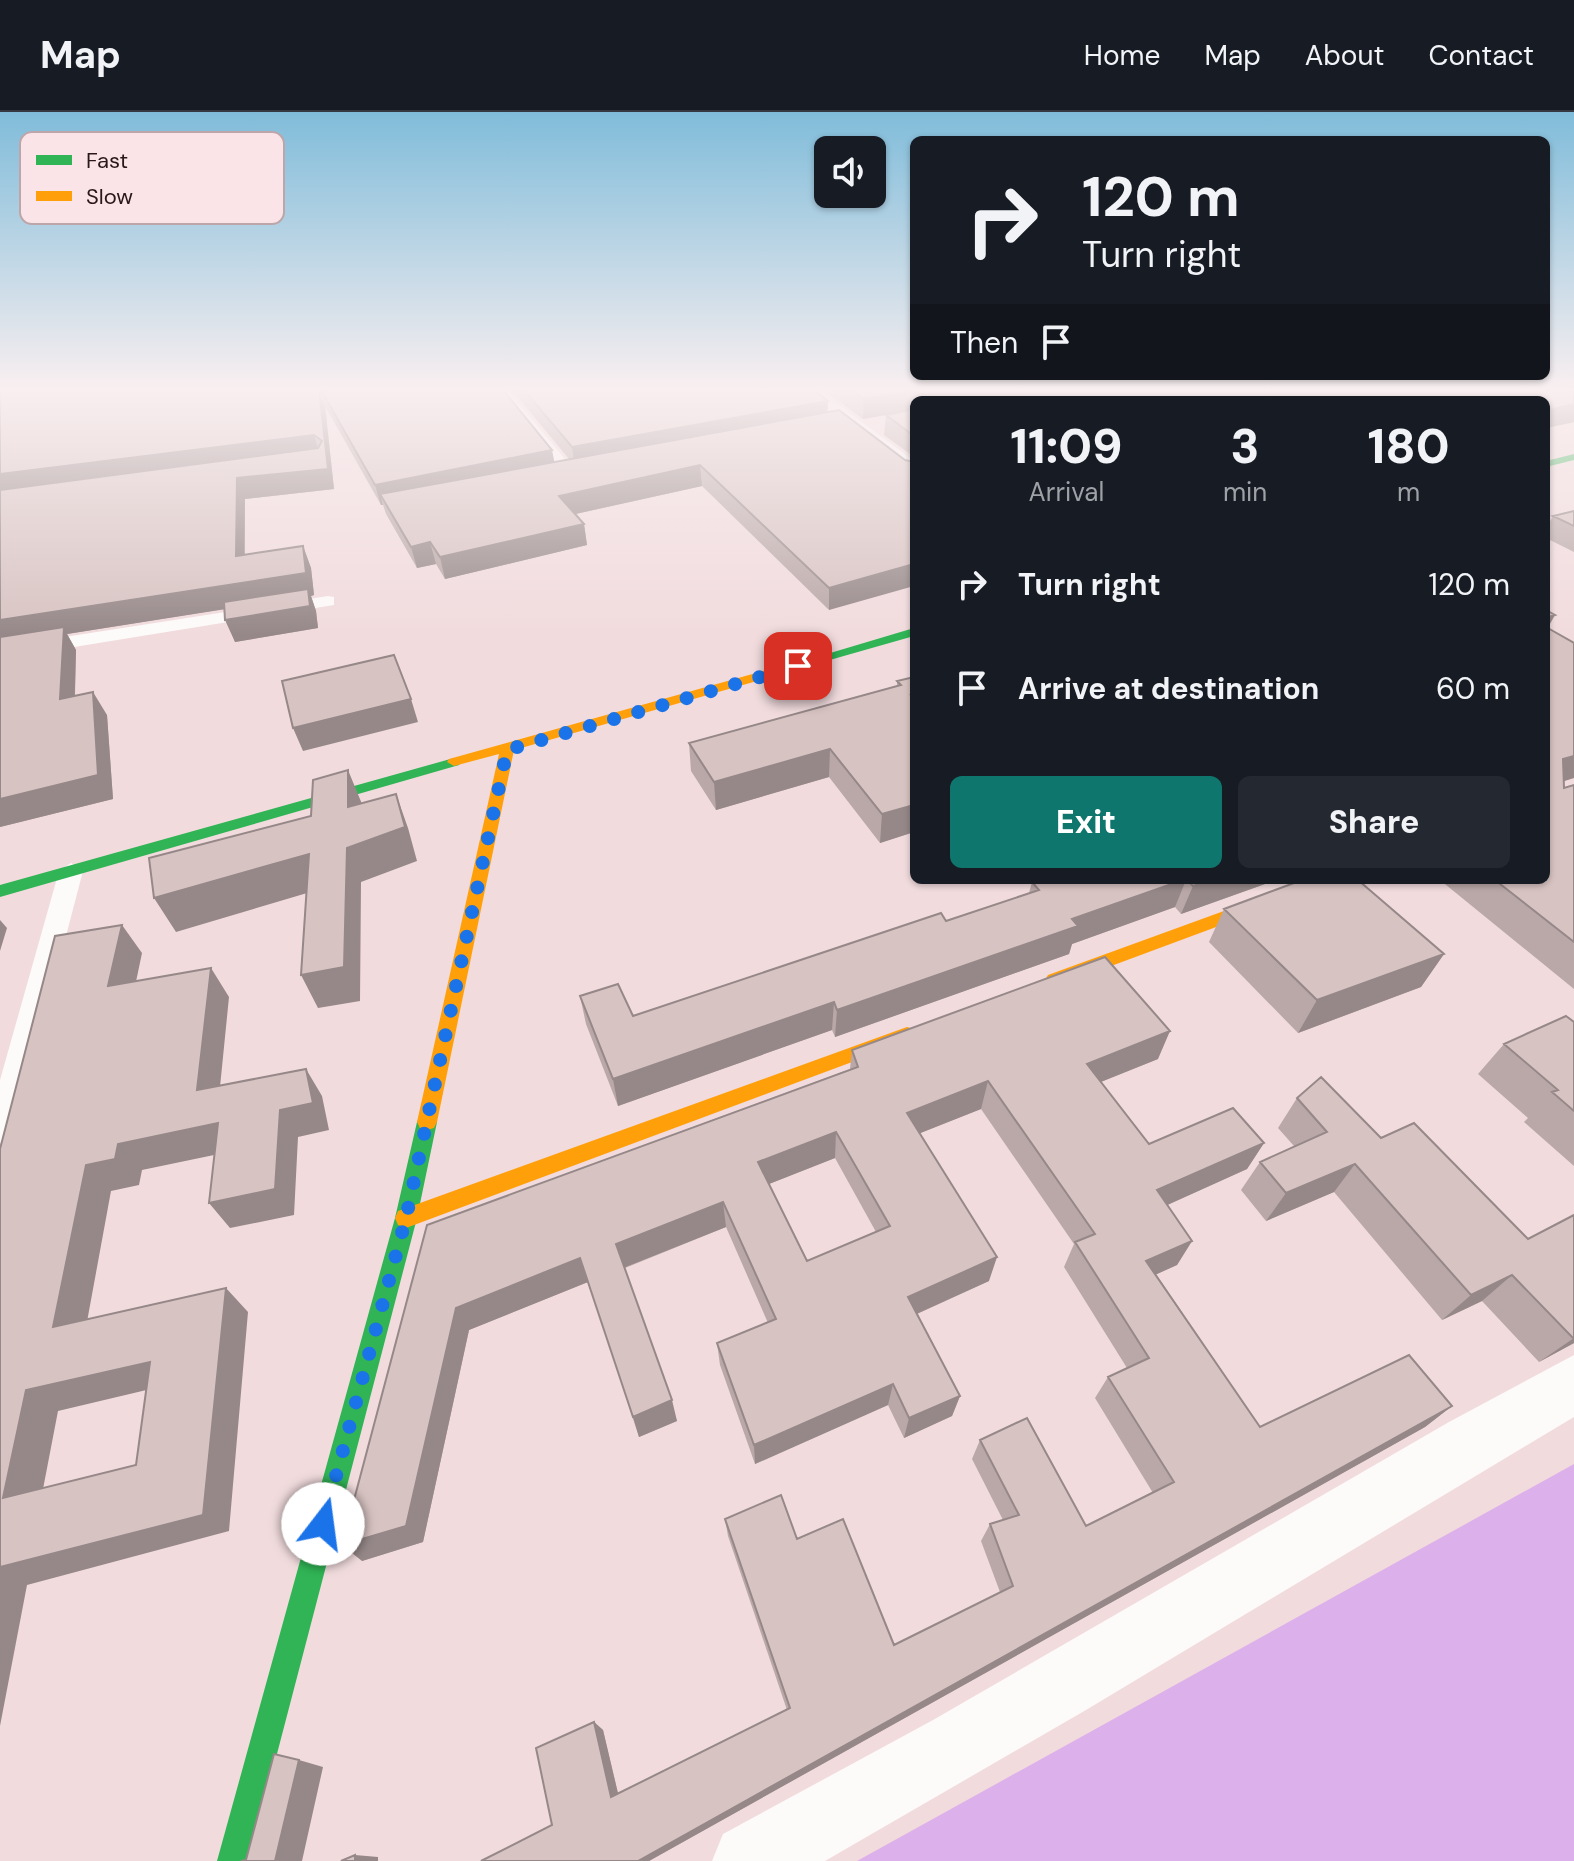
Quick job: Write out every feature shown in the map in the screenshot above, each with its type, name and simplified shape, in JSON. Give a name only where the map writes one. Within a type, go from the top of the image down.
[{"type":"street","points":[[0,891],[507,750],[910,633]]},
{"type":"street","points":[[233,1861],[406,1218],[507,750]]},
{"type":"street","points":[[1029,989],[1315,884]]},
{"type":"street","points":[[406,1218],[925,1027]]},
{"type":"street","points":[[750,1861],[902,1780],[1373,1498],[1574,1384]]},
{"type":"lane","points":[[0,653],[328,601]]},
{"type":"lane","points":[[0,1131],[71,871]]},
{"type":"shaded area","points":[[1574,1464],[1574,1861],[857,1861]]},
{"type":"building","points":[[139,472],[302,472],[237,478],[236,556],[303,546],[306,573],[0,620],[0,490]]},
{"type":"building","points":[[367,472],[443,472],[375,485]]},
{"type":"building","points":[[502,472],[670,472],[559,496],[584,524],[440,557],[430,542],[411,547],[380,494]]},
{"type":"building","points":[[707,472],[910,472],[910,565],[829,588]]},
{"type":"building","points":[[1574,511],[1574,526],[1553,516]]},
{"type":"building","points":[[308,589],[310,606],[225,620],[224,602]]},
{"type":"building","points":[[64,627],[60,699],[93,692],[98,775],[0,799],[0,637]]},
{"type":"building","points":[[1550,629],[1574,643],[1574,756],[1563,759],[1564,788],[1574,785],[1574,942],[1500,884],[1550,884]]},
{"type":"building","points":[[394,655],[411,699],[293,728],[282,681]]},
{"type":"building","points":[[910,678],[910,806],[882,814],[830,749],[714,782],[689,743],[901,685],[897,681]]},
{"type":"building","points":[[348,770],[348,807],[396,794],[405,827],[347,848],[344,967],[301,975],[309,854],[154,898],[149,858],[311,816],[313,780]]},
{"type":"building","points":[[1034,884],[1172,884],[1072,919],[1078,926],[837,1010],[834,1002],[613,1079],[580,996],[618,984],[633,1016],[941,913],[946,921],[1039,890]]},
{"type":"building","points":[[1291,884],[1363,884],[1444,954],[1317,1000],[1224,909]]},
{"type":"building","points":[[122,925],[108,986],[211,968],[197,1090],[306,1069],[313,1103],[280,1110],[275,1189],[209,1203],[218,1123],[118,1144],[115,1159],[86,1165],[53,1327],[226,1288],[203,1515],[0,1567],[0,1149],[55,936]],"holes":[[[150,1362],[136,1465],[3,1498],[26,1390]]]},
{"type":"building","points":[[1105,957],[1170,1031],[1087,1064],[1149,1144],[1233,1108],[1264,1143],[1157,1190],[1192,1241],[1146,1261],[1260,1427],[1409,1355],[1452,1406],[638,1861],[481,1861],[552,1825],[536,1748],[594,1722],[611,1797],[790,1708],[725,1519],[781,1495],[797,1539],[843,1519],[894,1645],[1013,1586],[990,1524],[1019,1515],[980,1440],[1027,1418],[1086,1526],[1174,1482],[1108,1377],[1149,1358],[1075,1242],[1095,1234],[988,1081],[907,1113],[997,1257],[908,1297],[960,1396],[909,1418],[893,1384],[754,1445],[717,1343],[776,1319],[723,1202],[616,1244],[672,1400],[633,1417],[580,1258],[456,1308],[406,1526],[342,1545],[427,1225],[858,1067],[852,1050]],"holes":[[[836,1132],[890,1226],[807,1261],[758,1162]]]},
{"type":"building","points":[[1566,1016],[1574,1022],[1574,1111],[1552,1092],[1558,1090],[1504,1044]]},
{"type":"building","points":[[1321,1077],[1381,1138],[1414,1123],[1528,1239],[1574,1215],[1574,1338],[1512,1275],[1471,1295],[1355,1164],[1286,1193],[1260,1162],[1327,1132],[1297,1098]]},
{"type":"building","points":[[274,1754],[299,1760],[275,1861],[241,1861],[246,1860]]},
{"type":"building","points":[[355,1855],[355,1861],[341,1861]]},
{"type":"traffic: fast","points":[[777,671],[910,633]]},
{"type":"traffic: fast","points":[[0,891],[454,762]]},
{"type":"traffic: fast","points":[[233,1861],[406,1218],[427,1122]]},
{"type":"traffic: slow","points":[[454,762],[777,671]]},
{"type":"traffic: slow","points":[[427,1122],[507,750]]},
{"type":"traffic: slow","points":[[1054,980],[1315,884]]},
{"type":"traffic: slow","points":[[406,1218],[907,1034]]},
{"type":"route","points":[[323,1524],[406,1218],[507,750],[798,666]]}]
